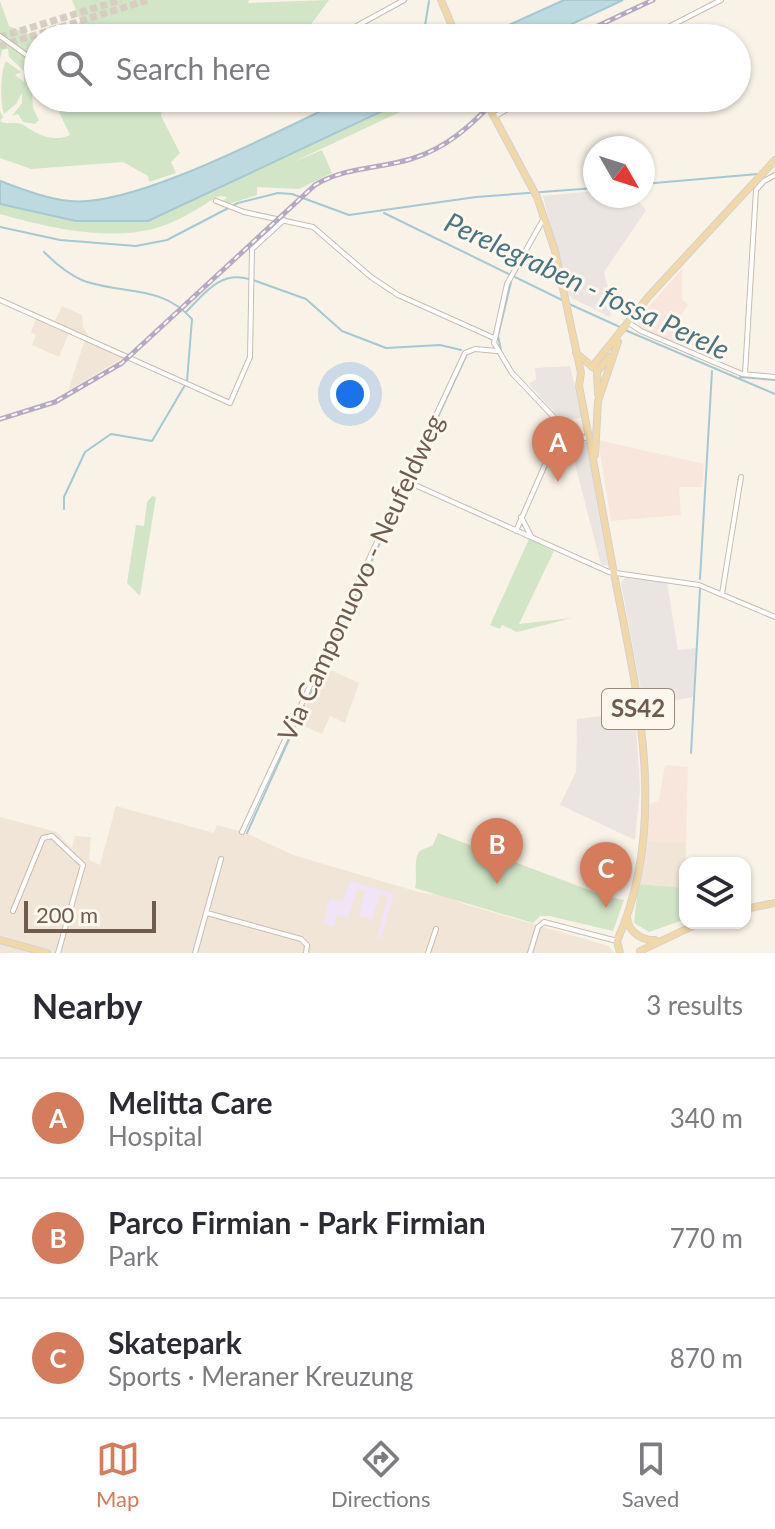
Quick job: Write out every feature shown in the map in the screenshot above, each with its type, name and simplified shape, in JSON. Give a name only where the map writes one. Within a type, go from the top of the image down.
[{"type":"main road","points":[[441,0],[451,24]]},
{"type":"main road","points":[[491,112],[537,197],[581,376],[587,384],[596,381]]},
{"type":"main road","name":"SS42","points":[[637,934],[628,924],[641,846],[645,775],[632,667],[579,386],[581,376],[593,368],[649,296],[775,160]]},
{"type":"main road","name":"SS42","points":[[598,401],[623,331]]},
{"type":"main road","points":[[574,350],[593,368]]},
{"type":"main road","name":"SS42","points":[[593,368],[598,401],[595,462]]},
{"type":"main road","points":[[751,908],[775,903]]},
{"type":"main road","name":"SS42","points":[[617,941],[629,908]]},
{"type":"main road","points":[[637,934],[640,952],[685,929]]},
{"type":"main road","points":[[620,953],[617,941],[625,932],[648,940],[666,937]]},
{"type":"main road","points":[[0,940],[47,953]]},
{"type":"street","points":[[360,24],[404,0]]},
{"type":"street","points":[[674,24],[721,0]]},
{"type":"street","points":[[0,36],[24,55]]},
{"type":"street","points":[[494,117],[502,112]]},
{"type":"street","points":[[745,374],[755,200],[764,181],[775,175]]},
{"type":"street","points":[[216,201],[320,232],[371,277],[416,305],[494,338]]},
{"type":"street","points":[[544,218],[511,274],[494,338],[497,351],[512,373],[567,431],[585,438]]},
{"type":"street","points":[[0,300],[230,403],[250,357],[252,249],[284,220]]},
{"type":"street","points":[[623,331],[641,331],[745,374],[775,377]]},
{"type":"street","name":"Via Camponuovo - Neufeldweg","points":[[242,832],[465,353],[475,349],[497,351]]},
{"type":"street","points":[[516,531],[551,451]]},
{"type":"street","points":[[722,594],[741,477]]},
{"type":"street","points":[[407,482],[614,573],[699,585],[775,617]]},
{"type":"street","points":[[521,517],[532,537]]},
{"type":"street","points":[[13,911],[43,838],[52,836],[83,865],[58,953]]},
{"type":"street","points":[[195,953],[221,859]]},
{"type":"street","points":[[207,913],[301,939],[307,945],[306,953]]},
{"type":"street","points":[[530,953],[538,927],[544,922],[617,941]]},
{"type":"street","points":[[428,953],[436,929]]},
{"type":"shaded area","points":[[583,192],[583,208],[646,210],[604,272],[612,304],[610,317],[572,298],[566,290],[543,196]]},
{"type":"shaded area","points":[[682,269],[682,299],[688,305],[681,315],[680,333],[672,343],[643,330],[636,321]]},
{"type":"shaded area","points":[[62,306],[82,315],[83,327],[90,338],[129,354],[68,391],[85,340],[69,333],[59,357],[32,345],[36,335],[31,332],[37,316],[54,323]]},
{"type":"shaded area","points":[[570,366],[582,418],[560,419],[529,384],[536,379],[535,368]]},
{"type":"shaded area","points":[[569,436],[586,442],[608,565],[601,565],[573,456],[565,438]]},
{"type":"shaded area","points":[[598,440],[704,464],[702,487],[679,487],[681,515],[611,521]]},
{"type":"shaded area","points":[[626,577],[667,582],[678,650],[696,648],[693,697],[644,706],[621,583]]},
{"type":"shaded area","points":[[324,667],[359,683],[345,723],[330,716],[322,734],[297,723]]},
{"type":"shaded area","points":[[635,712],[640,788],[635,840],[560,805],[576,772],[577,719]]},
{"type":"shaded area","points":[[665,765],[688,767],[686,842],[646,841],[648,805],[659,800]]},
{"type":"shaded area","points":[[116,806],[214,833],[217,825],[246,833],[293,855],[422,893],[445,895],[464,904],[609,946],[614,953],[0,953],[0,817],[57,832],[72,848],[75,836],[91,837],[89,860],[100,865]]},
{"type":"shaded area","points":[[646,841],[686,842],[686,857],[679,857],[679,887],[638,884]]},
{"type":"shaded area","points":[[350,881],[394,894],[381,938],[377,937],[388,897],[380,894],[372,920],[359,916],[365,891],[357,889],[348,918],[337,915],[334,927],[323,923],[330,899],[343,901]]},
{"type":"green space","points":[[72,0],[249,0],[248,3],[329,0],[311,24],[79,24]]},
{"type":"green space","points":[[0,1],[9,26],[24,32],[24,71],[9,57],[8,49],[2,50],[0,59]]},
{"type":"green space","points":[[6,61],[21,72],[15,75],[24,82],[24,112],[35,112],[39,120],[35,124],[23,122],[18,114],[12,116],[22,103],[22,93],[16,104],[4,114],[3,73]]},
{"type":"green space","points":[[59,112],[161,112],[180,153],[171,162],[176,173],[149,182],[148,176],[123,162],[31,169],[0,158],[0,121],[22,124],[45,136],[57,138],[70,135]]},
{"type":"green space","points":[[380,112],[400,112],[291,163],[322,150],[332,173],[299,189],[257,187],[257,195],[226,205],[223,201],[227,197],[219,196],[187,215],[153,229],[116,234],[76,231],[0,214],[0,204],[76,221],[148,221]]},
{"type":"green space","points":[[152,496],[156,497],[140,596],[127,583],[136,525],[144,526],[147,502]]},
{"type":"green space","points":[[529,539],[554,551],[519,624],[572,618],[517,632],[502,625],[500,629],[490,625]]},
{"type":"green space","points":[[438,833],[605,896],[624,900],[613,931],[549,916],[540,916],[533,923],[415,888],[418,853],[433,845]]},
{"type":"green space","points":[[638,884],[679,887],[679,921],[649,932],[634,923]]},
{"type":"water","points":[[564,0],[623,0],[572,24],[511,24]]},
{"type":"water","points":[[320,112],[380,112],[148,221],[76,221],[0,204],[0,181],[44,196],[70,201],[98,200],[170,179]]},
{"type":"waterway","points":[[425,24],[429,1]]},
{"type":"waterway","points":[[655,183],[758,174]]},
{"type":"waterway","points":[[0,227],[60,240],[136,246],[167,240],[238,203],[278,193],[292,194],[349,215],[476,197],[583,189]]},
{"type":"waterway","name":"Perelegraben - fossa Perele","points":[[384,213],[562,300]]},
{"type":"waterway","points":[[44,252],[84,281],[155,295],[180,308],[192,319],[187,381]]},
{"type":"waterway","points":[[186,312],[221,281],[239,277],[249,279]]},
{"type":"waterway","points":[[253,280],[306,299],[342,331],[386,348],[440,345],[461,350]]},
{"type":"waterway","points":[[501,350],[498,336],[511,282]]},
{"type":"waterway","name":"Perelegraben - fossa Perele","points":[[567,303],[620,327]]},
{"type":"waterway","name":"Perelegraben - fossa Perele","points":[[625,330],[775,394]]},
{"type":"waterway","points":[[307,701],[467,354]]},
{"type":"waterway","points":[[700,579],[712,371]]},
{"type":"waterway","points":[[740,377],[775,380]]},
{"type":"waterway","points":[[64,509],[64,497],[85,452],[111,434],[152,441],[185,385]]},
{"type":"waterway","points":[[691,753],[700,589]]},
{"type":"waterway","points":[[247,833],[304,706]]},
{"type":"tunnel","points":[[43,24],[121,0]]},
{"type":"tunnel","points":[[71,24],[148,0]]},
{"type":"tunnel","points":[[0,37],[24,30]]},
{"type":"tunnel","points":[[0,46],[24,39]]},
{"type":"railway","points":[[602,24],[653,0]]},
{"type":"railway","points":[[0,419],[55,402],[122,363],[315,185],[338,175],[411,159],[436,149],[482,112]]},
{"type":"place","name":"Melitta Care","points":[[558,482]]},
{"type":"place","name":"Parco Firmian - Park Firmian","points":[[497,884]]},
{"type":"place","name":"Skatepark","points":[[606,908]]}]
